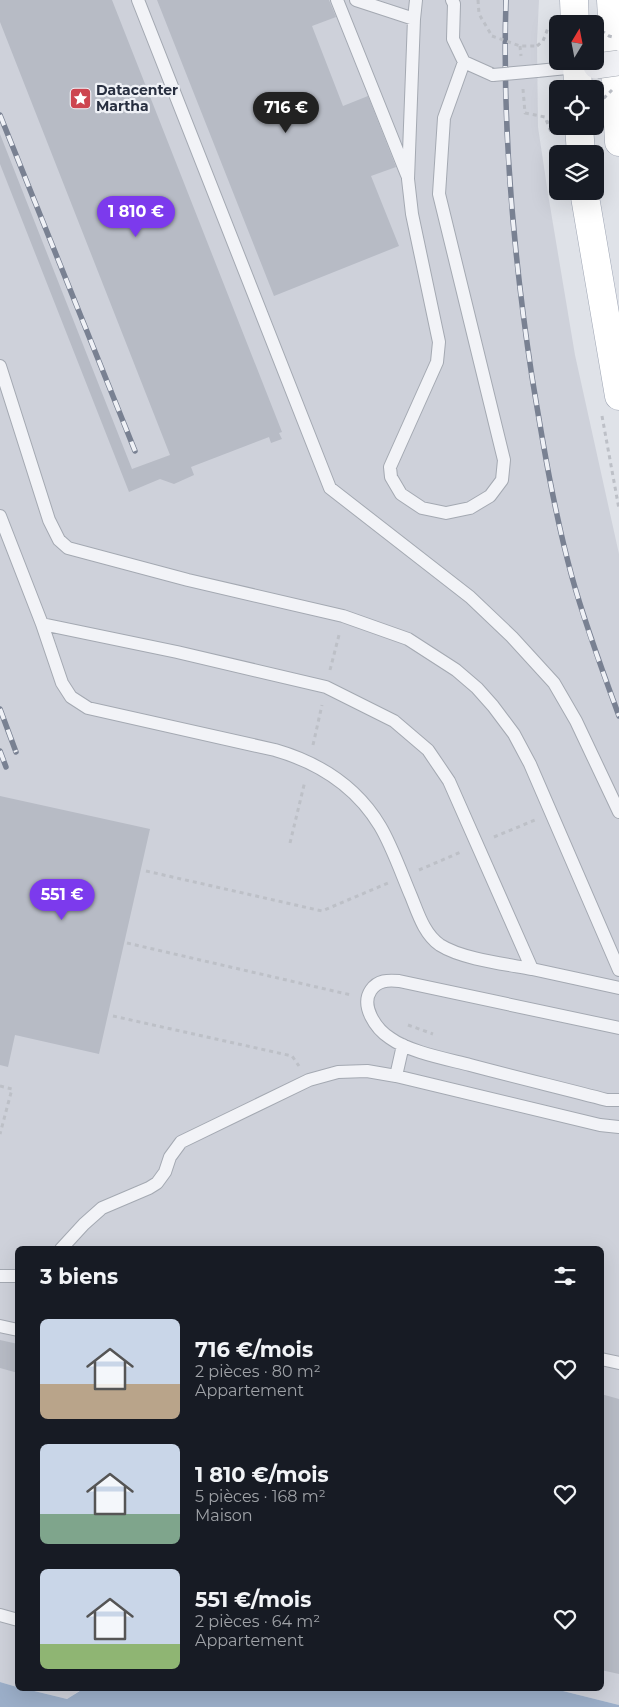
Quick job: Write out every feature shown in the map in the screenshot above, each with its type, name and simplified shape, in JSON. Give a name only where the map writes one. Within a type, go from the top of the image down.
[{"type":"main road","points":[[567,15],[574,0]]},
{"type":"main road","points":[[611,0],[619,142]]},
{"type":"main road","points":[[586,200],[619,396]]},
{"type":"lane","points":[[138,0],[330,488],[470,598],[512,638],[554,683],[576,721],[619,812]]},
{"type":"lane","points":[[337,0],[408,179]]},
{"type":"lane","points":[[356,0],[414,20]]},
{"type":"lane","points":[[416,0],[408,179],[412,214],[439,342],[437,362],[390,467],[391,477],[401,494],[422,508],[446,513],[470,508],[490,496],[502,480],[504,460],[439,194],[444,118],[464,62]]},
{"type":"lane","points":[[454,1],[453,39],[464,62],[493,75],[538,70],[591,75]]},
{"type":"lane","points":[[0,366],[49,520],[59,540],[68,548],[188,580],[343,616],[408,639],[456,670],[476,688],[493,706],[514,734],[530,764],[619,970]]},
{"type":"lane","points":[[0,516],[42,624],[62,683],[71,697],[88,708],[275,750],[300,757],[321,767],[348,787],[368,809],[381,828],[424,929],[439,944],[464,955],[619,988]]},
{"type":"lane","points":[[42,624],[178,652],[326,688],[394,721],[428,750],[449,781],[532,969]]},
{"type":"lane","points":[[619,1028],[399,981],[385,980],[375,985],[370,991],[368,1007],[371,1016],[378,1026],[390,1038],[403,1045],[440,1058],[607,1100],[619,1100]]},
{"type":"lane","points":[[396,1076],[403,1045]]},
{"type":"lane","points":[[64,1246],[102,1208],[157,1183],[170,1157],[181,1142],[309,1080],[338,1072],[366,1071],[396,1076],[600,1126],[619,1127]]},
{"type":"lane","points":[[0,1276],[15,1276]]},
{"type":"lane","points":[[0,1326],[15,1329]]},
{"type":"lane","points":[[604,1360],[619,1363]]},
{"type":"lane","points":[[0,1615],[15,1618]]},
{"type":"path","points":[[478,0],[479,14],[492,36],[520,46],[537,46],[549,35]]},
{"type":"path","points":[[604,32],[609,36],[619,38]]},
{"type":"path","points":[[591,75],[611,90],[619,86]]},
{"type":"path","points":[[525,114],[538,114],[545,117],[549,123]]},
{"type":"path","points":[[290,843],[343,616]]},
{"type":"path","points":[[146,871],[322,911],[551,813]]},
{"type":"path","points":[[0,1086],[12,1089],[0,1134]]},
{"type":"shaded area","points":[[0,0],[539,0],[537,42],[538,127],[575,355],[619,554],[619,1705],[563,1691],[604,1691],[604,1246],[15,1246],[15,1686],[0,1682]]},
{"type":"shaded area","points":[[34,1691],[79,1691],[67,1699]]},
{"type":"water","points":[[0,1682],[15,1686],[15,1691],[34,1691],[67,1699],[80,1691],[563,1691],[619,1705],[619,1707],[0,1707]]},
{"type":"building","points":[[0,0],[112,0],[282,432],[279,433],[282,439],[271,443],[269,437],[191,467],[194,475],[174,484],[160,479],[129,492],[0,164],[0,134],[132,469],[170,455],[0,22]]},
{"type":"building","points":[[157,0],[329,0],[336,17],[312,26],[343,106],[368,96],[396,167],[371,176],[399,246],[274,296]]},
{"type":"building","points":[[0,796],[150,829],[99,1054],[15,1035],[8,1067],[0,1065]]},
{"type":"building","points":[[0,1340],[15,1343],[15,1372],[0,1368]]},
{"type":"building","points":[[604,1395],[619,1399],[619,1674],[604,1671]]},
{"type":"railway","points":[[506,0],[507,142],[510,189],[519,283],[532,377],[549,477],[577,595],[619,716]]},
{"type":"railway","points":[[0,115],[135,451]]},
{"type":"railway","points":[[0,709],[16,752]]},
{"type":"railway","points":[[0,751],[6,767]]},
{"type":"place","name":"Datacenter Martha","points":[[80,98]]}]
